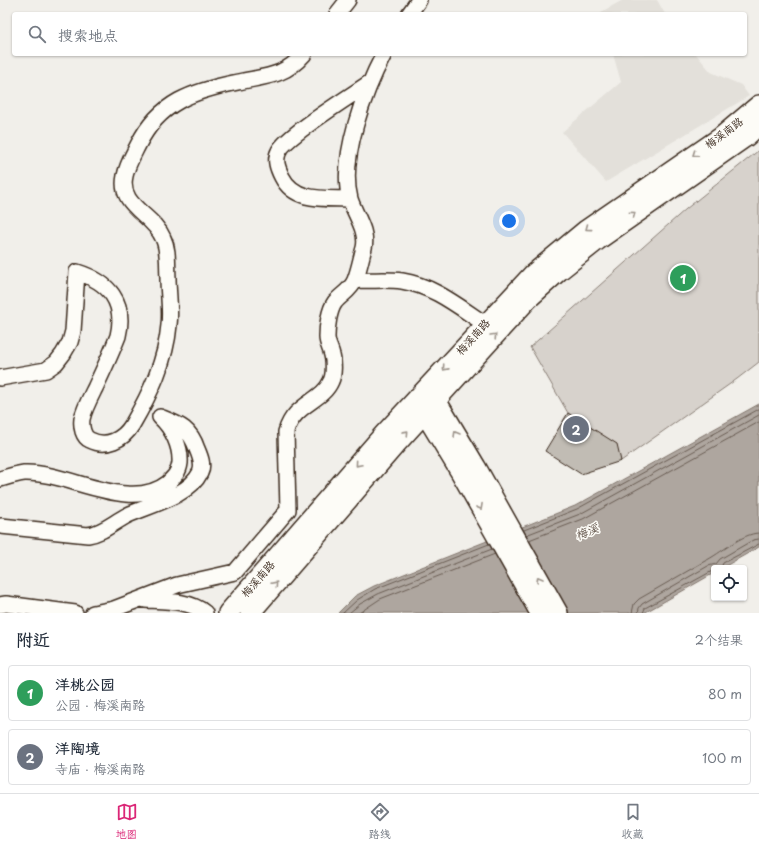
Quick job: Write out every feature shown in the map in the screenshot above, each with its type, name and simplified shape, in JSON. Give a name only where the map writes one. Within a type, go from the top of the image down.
[{"type":"main road","name":"梅溪南路","points":[[250,613],[426,400],[485,324],[533,274],[562,248],[633,196],[721,137],[759,105]]},
{"type":"main road","name":"梅溪南路","points":[[228,613],[426,400],[528,298],[598,240],[746,136],[759,125]]},
{"type":"main road","points":[[426,400],[558,613]]},
{"type":"main road","points":[[468,470],[540,613]]},
{"type":"street","points":[[339,12],[348,0]]},
{"type":"street","points":[[410,12],[419,0]]},
{"type":"street","points":[[0,378],[46,370],[56,363],[70,342],[73,331],[78,272],[100,282],[110,290],[119,310],[121,324],[118,336],[87,404],[82,419],[82,429],[87,439],[97,443],[117,441],[125,435],[132,426],[159,371],[165,352],[169,324],[166,247],[158,228],[128,200],[123,184],[130,160],[148,126],[165,108],[195,94],[236,82],[285,72],[302,56]]},
{"type":"street","points":[[93,613],[114,609],[178,585],[235,572],[288,510],[286,432],[289,422],[294,414],[327,390],[332,380],[333,355],[326,339],[331,313],[335,303],[350,289],[355,280],[364,241],[361,226],[350,199],[348,171],[357,119],[369,83],[383,56]]},
{"type":"street","points":[[350,199],[316,198],[303,196],[293,192],[285,183],[278,170],[276,160],[278,152],[290,139],[369,83]]},
{"type":"street","points":[[355,280],[402,281],[416,285],[445,297],[485,324]]},
{"type":"street","points":[[1,526],[88,535],[98,534],[128,515],[179,494],[200,472],[201,460],[189,432],[180,424],[141,408]]},
{"type":"street","points":[[0,479],[24,473],[68,481],[122,494],[139,495],[164,486],[176,476],[180,465],[180,452],[169,426],[160,417]]},
{"type":"street","points":[[139,600],[178,602],[191,606],[205,613]]},
{"type":"street","points":[[0,605],[6,604],[75,613]]},
{"type":"shaded area","points":[[623,0],[657,0],[664,12],[601,12]]},
{"type":"shaded area","points":[[614,56],[698,56],[711,72],[741,85],[749,96],[606,182],[562,132],[621,82]]},
{"type":"shaded area","points":[[759,150],[759,362],[621,461],[568,413],[530,347],[686,209]]},
{"type":"water","name":"梅溪","points":[[759,404],[759,547],[727,565],[711,565],[711,575],[644,613],[338,613],[355,596],[374,586],[575,506]]},
{"type":"building","points":[[568,413],[617,444],[621,461],[581,474],[545,451]]},
{"type":"place","name":"洋桃公园","points":[[683,278]]},
{"type":"place","name":"洋陶境","points":[[576,429]]}]
